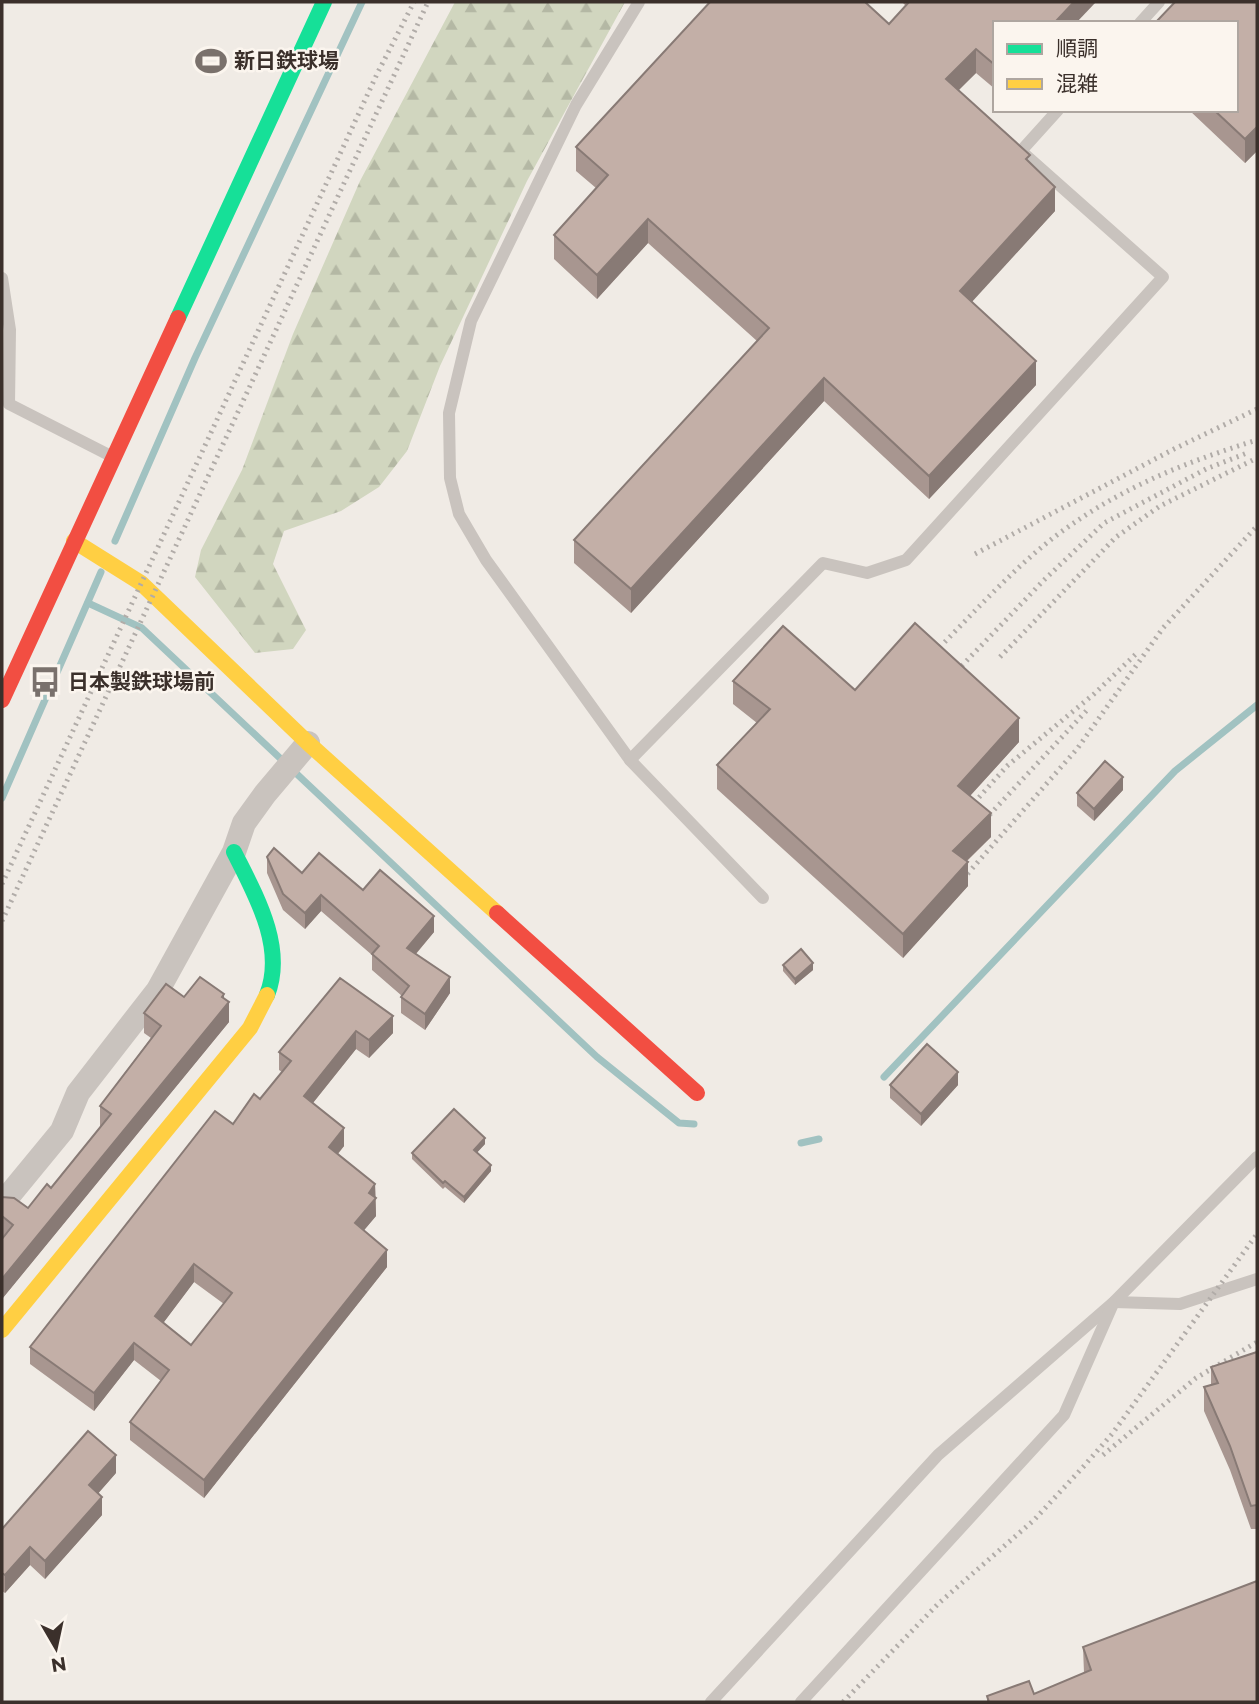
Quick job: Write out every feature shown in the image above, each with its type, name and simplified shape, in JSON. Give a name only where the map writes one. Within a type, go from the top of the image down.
[{"type":"street","points":[[2,701],[322,6],[302,2]]},
{"type":"street","points":[[74,541],[141,583],[295,758],[697,1093]]},
{"type":"street","points":[[2,1204],[62,1131],[78,1093],[158,990],[234,852],[244,823],[295,758]]},
{"type":"street","points":[[2,1330],[250,1028],[270,989],[273,961],[268,927],[234,852]]},
{"type":"lane","points":[[639,2],[576,105],[471,321],[449,413],[450,478],[459,514],[486,560],[631,760],[763,898]]},
{"type":"lane","points":[[1142,21],[1159,2]]},
{"type":"lane","points":[[631,760],[823,563],[867,573],[906,560],[1163,277],[1021,150],[1056,112]]},
{"type":"lane","points":[[2,278],[10,330],[9,404],[113,458]]},
{"type":"lane","points":[[711,1702],[938,1455],[1114,1303],[1257,1157]]},
{"type":"lane","points":[[1114,1303],[1181,1304],[1257,1279]]},
{"type":"lane","points":[[801,1702],[1064,1415],[1114,1303]]},
{"type":"green space","points":[[455,2],[625,2],[527,181],[440,366],[407,451],[379,487],[341,511],[284,531],[273,564],[306,630],[293,649],[255,653],[195,577],[201,550],[242,470],[293,334],[360,181]]},
{"type":"building","points":[[710,2],[865,2],[889,24],[909,2],[1074,2],[1058,21],[993,21],[993,63],[976,49],[946,79],[1030,155],[1026,159],[1055,187],[960,291],[1036,361],[929,476],[824,378],[631,589],[574,540],[769,328],[648,219],[597,275],[554,235],[608,175],[576,147]]},
{"type":"building","points":[[1175,2],[1257,2],[1257,127],[1245,139],[1216,112],[1238,112],[1238,21],[1157,21]]},
{"type":"building","points":[[915,623],[1019,718],[958,786],[991,813],[953,851],[968,862],[903,934],[717,765],[770,709],[733,681],[783,626],[855,690]]},
{"type":"building","points":[[1105,761],[1123,777],[1094,809],[1077,793]]},
{"type":"building","points":[[274,848],[302,873],[319,853],[363,890],[380,870],[434,916],[407,948],[450,977],[425,1014],[401,997],[409,986],[372,954],[379,946],[321,895],[305,913],[283,894],[267,857]]},
{"type":"building","points":[[801,949],[813,963],[795,979],[783,965]]},
{"type":"building","points":[[200,977],[224,994],[222,997],[229,1002],[2,1279],[2,1239],[13,1225],[2,1216],[2,1197],[14,1198],[28,1208],[47,1184],[51,1188],[111,1114],[100,1106],[161,1026],[144,1013],[166,984],[184,997]]},
{"type":"building","points":[[340,978],[393,1016],[369,1040],[356,1031],[304,1096],[344,1128],[329,1147],[375,1184],[369,1193],[376,1198],[355,1223],[387,1250],[204,1480],[130,1422],[169,1370],[134,1343],[94,1393],[30,1347],[215,1111],[233,1124],[254,1094],[260,1099],[291,1061],[279,1052]],"holes":[[[194,1264],[232,1293],[191,1345],[155,1316]]]},
{"type":"building","points":[[927,1044],[958,1072],[921,1114],[890,1085]]},
{"type":"building","points":[[454,1109],[485,1138],[474,1150],[491,1165],[464,1197],[445,1181],[443,1183],[412,1153]]},
{"type":"building","points":[[1257,1352],[1257,1505],[1251,1506],[1230,1446],[1204,1387],[1218,1383],[1211,1367]]},
{"type":"building","points":[[88,1431],[116,1455],[89,1485],[102,1497],[45,1561],[30,1547],[5,1575],[2,1573],[2,1529]]},
{"type":"building","points":[[1257,1581],[1257,1702],[989,1702],[987,1696],[1029,1681],[1034,1694],[1091,1670],[1083,1647]]},
{"type":"waterway","points":[[115,541],[195,358],[362,2]]},
{"type":"waterway","points":[[2,798],[101,572]]},
{"type":"waterway","points":[[88,603],[142,628],[597,1057],[679,1123],[694,1124]]},
{"type":"waterway","points":[[884,1077],[1175,771],[1257,705]]},
{"type":"waterway","points":[[801,1143],[819,1139]]},
{"type":"railway","points":[[2,884],[377,74],[414,2]]},
{"type":"railway","points":[[2,921],[428,2]]},
{"type":"railway","points":[[975,554],[1174,449],[1257,409]]},
{"type":"railway","points":[[930,657],[1024,563],[1081,518],[1153,478],[1257,440]]},
{"type":"railway","points":[[952,676],[1044,580],[1104,523],[1206,469],[1247,453]]},
{"type":"railway","points":[[1000,657],[1116,537],[1160,506],[1257,458]]},
{"type":"railway","points":[[963,879],[1077,749],[1163,628],[1257,526]]},
{"type":"railway","points":[[965,813],[1007,766],[1094,694],[1138,652]]},
{"type":"railway","points":[[980,825],[1089,708]]},
{"type":"railway","points":[[843,1702],[939,1603],[1034,1520],[1084,1466],[1112,1434],[1257,1234]]},
{"type":"railway","points":[[1103,1455],[1196,1378],[1257,1342]]},
{"type":"traffic: fast","points":[[178,318],[324,2]]},
{"type":"traffic: fast","points":[[234,852],[266,921],[273,958],[267,995]]},
{"type":"traffic: slow","points":[[74,541],[141,583],[308,743],[497,913]]},
{"type":"traffic: slow","points":[[2,1330],[250,1028],[267,995]]},
{"type":"traffic: jam","points":[[2,700],[178,318]]},
{"type":"traffic: jam","points":[[497,913],[697,1093]]},
{"type":"place","name":"新日鉄球場","points":[[211,61]]},
{"type":"place","name":"日本製鉄球場前","points":[[45,682]]}]
